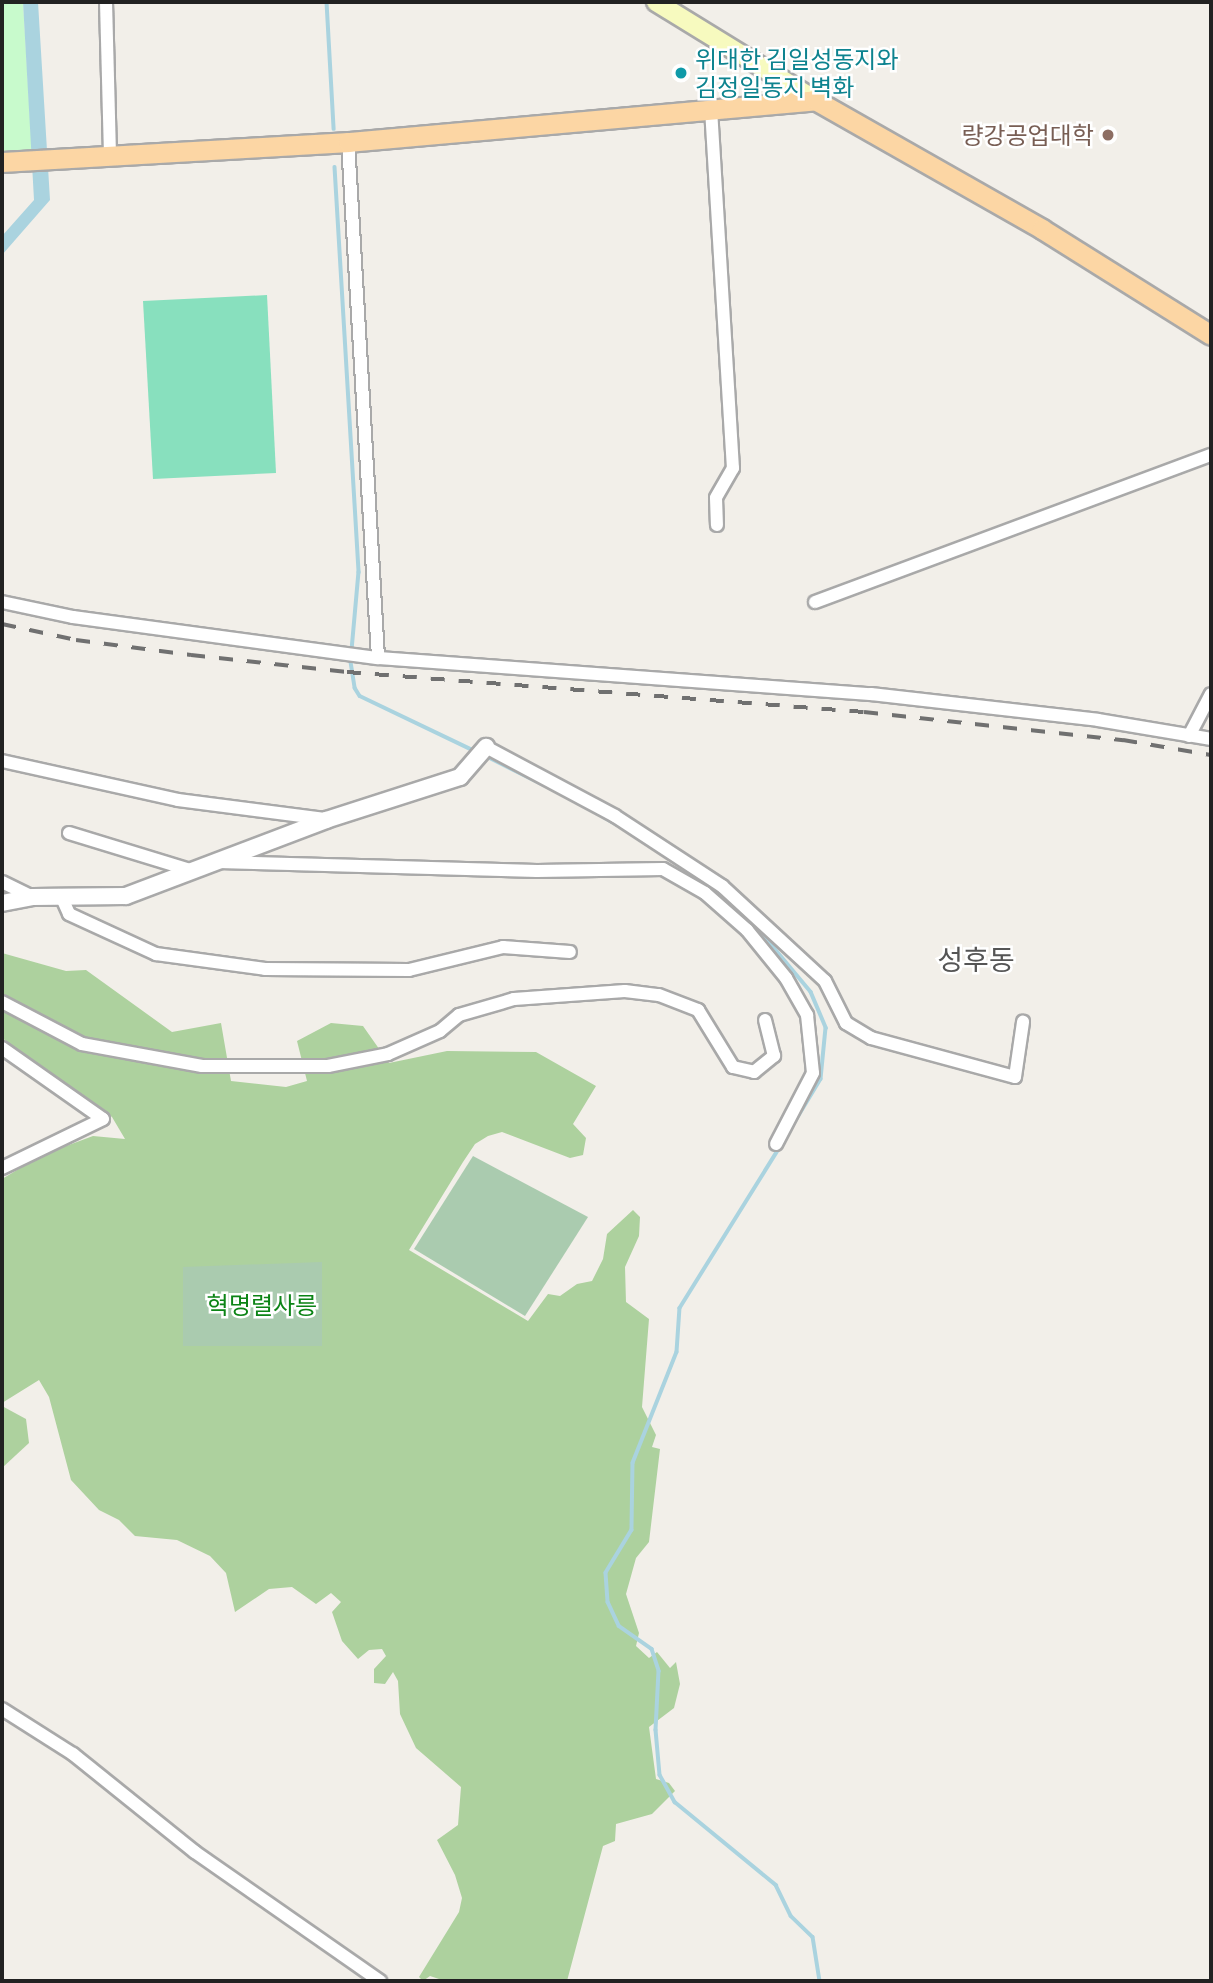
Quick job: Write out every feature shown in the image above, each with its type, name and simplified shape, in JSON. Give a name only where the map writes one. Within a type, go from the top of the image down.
[{"type":"main road","points":[[656,2],[815,100],[1042,229],[1211,335]]},
{"type":"main road","points":[[11,161],[348,142],[815,100]]},
{"type":"street","points":[[106,2],[110,155]]},
{"type":"street","points":[[711,109],[733,468],[716,498],[717,525]]},
{"type":"street","points":[[348,142],[378,658]]},
{"type":"street","points":[[815,602],[1211,455]]},
{"type":"street","points":[[2,602],[73,617],[378,658],[871,694],[1098,720],[1211,739]]},
{"type":"street","points":[[1189,736],[1211,694]]},
{"type":"street","points":[[2,903],[33,897],[126,896],[326,820],[460,776],[482,752],[615,816],[722,886],[825,981],[846,1023],[871,1038],[1015,1077],[1023,1022]]},
{"type":"street","points":[[2,761],[178,800],[326,820]]},
{"type":"street","points":[[69,833],[193,871]]},
{"type":"street","points":[[215,862],[537,871],[663,869],[705,893],[747,930],[786,978],[807,1015],[813,1073],[776,1144]]},
{"type":"street","points":[[2,882],[33,897]]},
{"type":"street","points":[[62,898],[69,914],[156,954],[265,969],[409,970],[503,947],[570,952]]},
{"type":"street","points":[[2,1002],[82,1044],[202,1066],[328,1066],[388,1054],[440,1031],[459,1015],[514,999],[625,991],[659,995],[698,1010],[733,1067],[754,1072],[775,1056],[765,1020]]},
{"type":"street","points":[[2,1048],[103,1119],[2,1168]]},
{"type":"street","points":[[2,1709],[73,1754],[195,1852],[380,1981]]},
{"type":"green space","points":[[2,2],[23,2],[32,151],[2,153]]},
{"type":"green space","points":[[267,295],[276,473],[153,479],[143,301]]},
{"type":"green space","points":[[2,953],[66,971],[86,970],[172,1032],[221,1023],[231,1081],[286,1087],[307,1081],[297,1041],[331,1023],[363,1026],[389,1063],[447,1051],[536,1052],[596,1086],[573,1124],[586,1138],[583,1155],[570,1158],[502,1132],[488,1136],[475,1144],[409,1250],[528,1321],[548,1294],[560,1296],[577,1284],[592,1281],[603,1259],[607,1234],[633,1210],[640,1217],[639,1236],[625,1267],[626,1302],[649,1319],[642,1407],[656,1435],[652,1447],[660,1449],[649,1542],[636,1558],[626,1594],[639,1633],[636,1646],[649,1658],[657,1652],[670,1668],[676,1662],[680,1684],[674,1708],[649,1727],[656,1779],[669,1783],[675,1791],[652,1814],[616,1824],[615,1841],[603,1846],[567,1981],[445,1981],[430,1976],[423,1981],[419,1977],[459,1912],[462,1898],[455,1875],[437,1840],[458,1825],[461,1787],[416,1748],[400,1714],[398,1681],[393,1672],[385,1684],[374,1683],[374,1669],[386,1656],[382,1649],[369,1650],[358,1659],[342,1641],[332,1612],[341,1602],[331,1593],[316,1604],[292,1587],[269,1589],[235,1612],[226,1573],[210,1556],[177,1540],[135,1536],[119,1520],[99,1510],[71,1480],[49,1397],[39,1380],[2,1403],[2,1179],[42,1155],[93,1136],[125,1139],[112,1117],[2,1038]]},
{"type":"green space","points":[[473,1156],[588,1217],[525,1316],[414,1249]]},
{"type":"green space","name":"혁명렬사릉","points":[[322,1262],[322,1346],[183,1346],[183,1267]]},
{"type":"green space","points":[[2,1406],[26,1419],[29,1443],[2,1468]]},
{"type":"water","points":[[23,2],[38,2],[50,200],[2,255],[2,236],[34,200]]},
{"type":"waterway","points":[[327,2],[334,129]]},
{"type":"waterway","points":[[335,167],[359,572],[351,662],[355,688],[360,696],[477,752]]},
{"type":"waterway","points":[[484,755],[552,789]]},
{"type":"waterway","points":[[602,816],[616,824]]},
{"type":"waterway","points":[[696,876],[747,917]]},
{"type":"waterway","points":[[755,925],[811,992],[826,1028],[821,1079],[785,1139]]},
{"type":"waterway","points":[[781,1146],[680,1308],[677,1352],[633,1463],[632,1530],[606,1573],[608,1602],[619,1626],[652,1649],[659,1671],[656,1730],[660,1775],[675,1802],[776,1885],[791,1916],[813,1937],[820,1981]]},
{"type":"railway","points":[[2,624],[76,640],[347,672],[864,712],[1123,740],[1211,755]]},
{"type":"place","name":"위대한 김일성동지와 김정일동지 벽화","points":[[681,73]]},
{"type":"place","name":"량강공업대학","points":[[1108,135]]},
{"type":"district","name":"성후동","points":[[976,959]]}]
